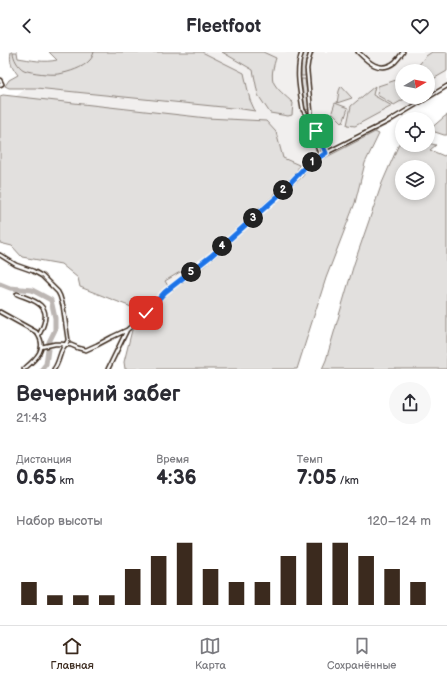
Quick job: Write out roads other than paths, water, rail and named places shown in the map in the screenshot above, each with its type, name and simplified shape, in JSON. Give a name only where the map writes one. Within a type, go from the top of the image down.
[{"type":"street","points":[[302,52],[298,78],[303,110],[321,156]]},
{"type":"street","points":[[311,52],[308,62],[307,77],[312,120],[326,153]]},
{"type":"street","points":[[358,52],[372,64],[381,67],[388,66],[393,63],[403,52]]},
{"type":"street","points":[[0,80],[2,84],[0,85]]},
{"type":"street","points":[[42,347],[55,344],[66,344],[83,350],[89,349],[127,330],[146,313],[165,292],[211,256],[278,196],[306,166],[326,153],[389,121],[447,86]]},
{"type":"street","points":[[303,110],[308,112],[311,108]]},
{"type":"street","points":[[0,255],[16,265],[33,270],[45,279],[60,296],[63,306],[68,342],[63,348],[54,369]]},
{"type":"street","points":[[16,294],[39,304],[44,310],[46,314],[39,336]]},
{"type":"street","points":[[0,312],[36,332],[39,336],[42,347],[38,356],[24,369]]},
{"type":"street","points":[[108,369],[127,330]]},
{"type":"waterway","points":[[13,52],[16,62],[24,70],[46,74],[59,74],[80,67],[91,59],[94,52]]},
{"type":"waterway","points":[[0,284],[10,288],[32,290],[51,300],[55,318],[55,330],[49,342],[46,364],[42,369]]}]
